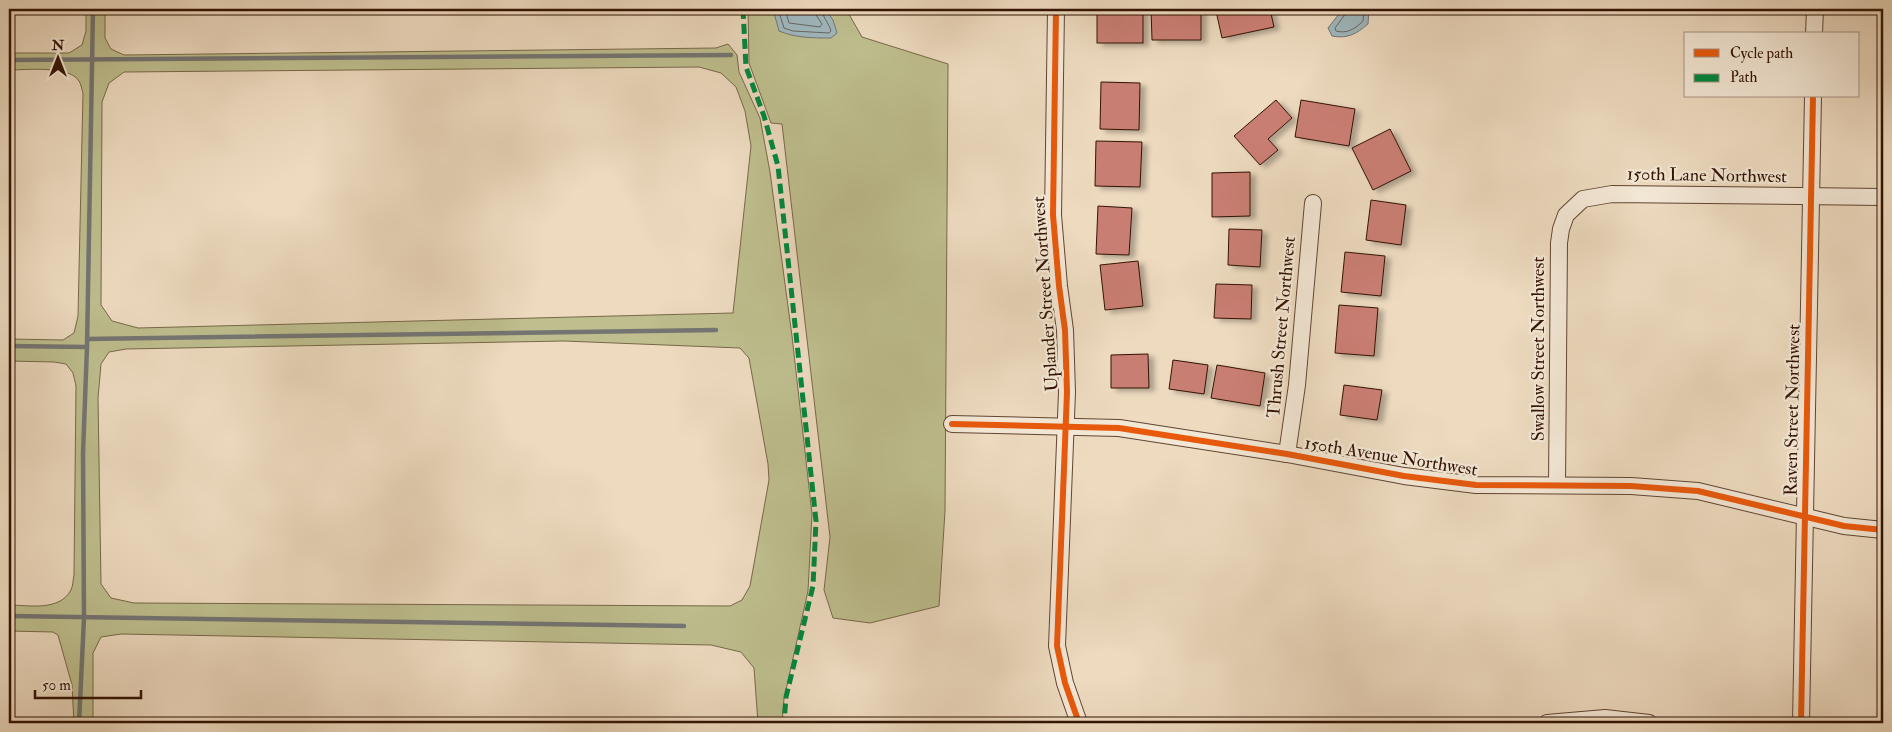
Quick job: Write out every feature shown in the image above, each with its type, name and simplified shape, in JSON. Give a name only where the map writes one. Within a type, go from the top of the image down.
[{"type":"street","name":"Uplander Street Northwest","points":[[1056,9],[1053,215],[1065,330],[1067,392],[1057,646],[1065,683],[1079,723]]},
{"type":"street","points":[[1814,32],[1815,9]]},
{"type":"street","name":"Raven Street Northwest","points":[[1801,723],[1813,98]]},
{"type":"street","name":"150th Lane Northwest","points":[[1566,215],[1584,199],[1612,194],[1883,198]]},
{"type":"street","name":"Thrush Street Northwest","points":[[1287,454],[1297,385],[1313,202]]},
{"type":"street","name":"Swallow Street Northwest","points":[[1557,485],[1559,243],[1566,215]]},
{"type":"street","name":"150th Avenue Northwest","points":[[952,424],[1119,428],[1287,454],[1404,476],[1476,485],[1631,486],[1698,492],[1844,526],[1883,530]]},
{"type":"street","points":[[1547,723],[1604,718],[1649,723]]},
{"type":"green space","points":[[86,9],[105,9],[105,38],[111,49],[124,55],[716,48],[728,44],[737,55],[739,72],[760,118],[770,172],[792,336],[812,514],[808,591],[784,699],[782,723],[758,723],[754,668],[741,652],[711,645],[121,634],[101,637],[93,653],[93,723],[74,723],[72,685],[58,635],[53,632],[9,631],[9,605],[43,606],[59,602],[66,597],[72,588],[74,575],[76,386],[73,373],[66,364],[9,361],[9,339],[63,340],[74,333],[78,316],[83,93],[79,81],[74,76],[57,70],[9,70],[9,53],[69,53],[82,45],[86,31]],"holes":[[[699,67],[721,73],[736,87],[745,111],[751,146],[733,313],[138,328],[112,321],[101,305],[102,102],[109,83],[124,72]],[[564,341],[740,348],[749,358],[768,464],[769,480],[750,586],[742,600],[730,606],[134,603],[111,598],[101,584],[98,398],[101,364],[109,352],[126,349]]]},
{"type":"green space","points":[[748,9],[846,9],[862,37],[948,64],[945,511],[939,606],[870,623],[833,618],[824,590],[830,537],[782,124],[771,123],[749,63]]},
{"type":"water","points":[[773,9],[825,9],[833,20],[837,33],[831,38],[818,38],[798,36],[779,31]]},
{"type":"water","points":[[1343,9],[1369,9],[1368,24],[1352,35],[1343,37],[1332,36],[1328,28]]},
{"type":"building","points":[[1097,9],[1143,9],[1143,43],[1097,43]]},
{"type":"building","points":[[1151,9],[1201,9],[1201,40],[1152,40]]},
{"type":"building","points":[[1226,9],[1270,9],[1274,27],[1222,38],[1216,11]]},
{"type":"building","points":[[1101,82],[1140,83],[1139,130],[1100,129]]},
{"type":"building","points":[[1276,100],[1292,118],[1268,139],[1278,150],[1260,165],[1234,136]]},
{"type":"building","points":[[1301,100],[1355,109],[1349,146],[1295,137]]},
{"type":"building","points":[[1390,129],[1411,171],[1373,190],[1352,148]]},
{"type":"building","points":[[1096,141],[1142,142],[1140,187],[1095,186]]},
{"type":"building","points":[[1250,172],[1250,216],[1212,217],[1212,173]]},
{"type":"building","points":[[1371,200],[1406,205],[1401,245],[1366,240]]},
{"type":"building","points":[[1098,206],[1132,208],[1129,255],[1096,254]]},
{"type":"building","points":[[1229,229],[1262,230],[1260,267],[1228,265]]},
{"type":"building","points":[[1345,252],[1385,256],[1381,296],[1341,292]]},
{"type":"building","points":[[1138,261],[1143,306],[1105,310],[1100,265]]},
{"type":"building","points":[[1216,284],[1252,285],[1251,319],[1214,318]]},
{"type":"building","points":[[1339,305],[1378,308],[1374,356],[1335,353]]},
{"type":"building","points":[[1148,354],[1149,388],[1111,388],[1111,355]]},
{"type":"building","points":[[1173,360],[1208,365],[1204,394],[1169,389]]},
{"type":"building","points":[[1217,365],[1265,373],[1260,406],[1211,398]]},
{"type":"building","points":[[1344,385],[1382,390],[1377,420],[1340,415]]},
{"type":"waterway","points":[[79,723],[84,618],[83,453],[87,347],[93,9]]},
{"type":"waterway","points":[[9,60],[731,55]]},
{"type":"waterway","points":[[87,339],[716,330]]},
{"type":"waterway","points":[[9,346],[87,347]]},
{"type":"waterway","points":[[9,616],[684,626]]},
{"type":"marked path","points":[[743,9],[746,67],[764,116],[778,166],[816,521],[813,586],[786,697],[784,723]]},
{"type":"cycle path","points":[[1056,9],[1053,215],[1065,330],[1067,392],[1057,646],[1065,683],[1079,723]]},
{"type":"cycle path","points":[[1801,723],[1813,98]]},
{"type":"cycle path","points":[[952,424],[1119,428],[1287,454],[1404,476],[1476,485],[1631,486],[1698,491],[1844,526],[1883,530]]}]
